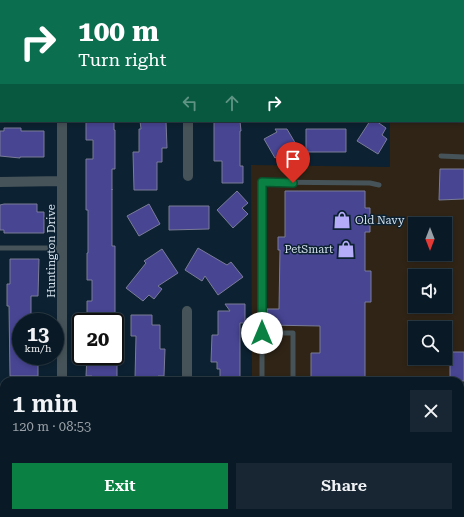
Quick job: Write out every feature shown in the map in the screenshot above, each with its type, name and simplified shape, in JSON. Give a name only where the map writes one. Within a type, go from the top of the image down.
[{"type":"street","name":"Huntington Drive","points":[[62,122],[62,377]]},
{"type":"street","points":[[188,122],[188,176]]},
{"type":"street","points":[[0,182],[62,181]]},
{"type":"street","points":[[187,311],[187,377]]},
{"type":"lane","points":[[441,156],[464,157]]},
{"type":"lane","points":[[262,377],[262,182],[370,183],[379,185]]},
{"type":"lane","points":[[0,248],[63,248]]},
{"type":"lane","points":[[262,333],[293,333],[293,377]]},
{"type":"shaded area","points":[[390,122],[464,122],[464,377],[252,377],[251,165],[390,167]]},
{"type":"building","points":[[86,122],[114,122],[115,169],[112,169],[112,246],[115,246],[115,313],[87,313],[87,301],[92,301],[92,280],[87,280],[88,210],[86,210],[86,159],[93,159],[93,140],[86,140]]},
{"type":"building","points":[[140,122],[166,122],[167,148],[162,148],[162,162],[157,162],[157,190],[134,190],[133,152],[139,152],[139,129],[141,129]]},
{"type":"building","points":[[214,122],[240,122],[240,166],[243,166],[243,183],[222,183],[222,161],[214,161]]},
{"type":"building","points":[[369,122],[377,122],[386,128],[382,135],[387,139],[378,154],[357,141]]},
{"type":"building","points":[[4,128],[21,128],[21,131],[44,131],[44,157],[20,158],[0,156],[0,131],[4,131]]},
{"type":"building","points":[[275,129],[287,129],[297,146],[275,158],[264,139],[277,132]]},
{"type":"building","points":[[306,129],[346,129],[346,152],[306,152]]},
{"type":"building","points":[[440,169],[464,169],[464,199],[439,200]]},
{"type":"building","points":[[237,191],[248,203],[242,208],[248,214],[233,228],[217,210]]},
{"type":"building","points":[[285,191],[365,191],[365,208],[370,208],[370,232],[365,232],[365,271],[371,271],[371,302],[365,302],[365,377],[311,377],[311,353],[320,353],[320,326],[267,325],[267,309],[279,309],[280,250],[278,250],[278,237],[285,237]]},
{"type":"building","points":[[37,204],[37,212],[44,212],[44,233],[4,233],[4,230],[0,230],[0,205]]},
{"type":"building","points":[[149,204],[160,224],[139,236],[127,216]]},
{"type":"building","points":[[169,206],[209,206],[209,229],[169,230]]},
{"type":"building","points":[[198,248],[227,265],[231,262],[243,277],[218,295],[205,276],[202,281],[185,270]]},
{"type":"building","points":[[162,249],[178,273],[158,286],[162,289],[154,299],[149,295],[143,301],[126,288],[146,263],[144,261]]},
{"type":"building","points":[[10,259],[39,259],[38,296],[31,296],[31,313],[12,313],[12,365],[38,365],[38,376],[10,376],[9,306],[7,306],[7,284],[10,284]]},
{"type":"building","points":[[225,304],[245,304],[245,323],[240,323],[240,377],[220,377],[220,369],[217,369],[217,362],[211,362],[212,335],[218,335],[218,311],[230,311]]},
{"type":"building","points":[[131,315],[152,315],[152,325],[160,325],[160,349],[165,349],[164,376],[135,377],[136,336],[131,336]]},
{"type":"building","points":[[452,352],[464,352],[464,377],[450,377]]},
{"type":"building","points":[[87,365],[117,365],[117,377],[86,376]]},
{"type":"place","name":"Old Navy","points":[[342,220]]},
{"type":"place","name":"PetSmart","points":[[346,249]]},
{"type":"route","points":[[262,333],[262,182],[293,183]]}]
